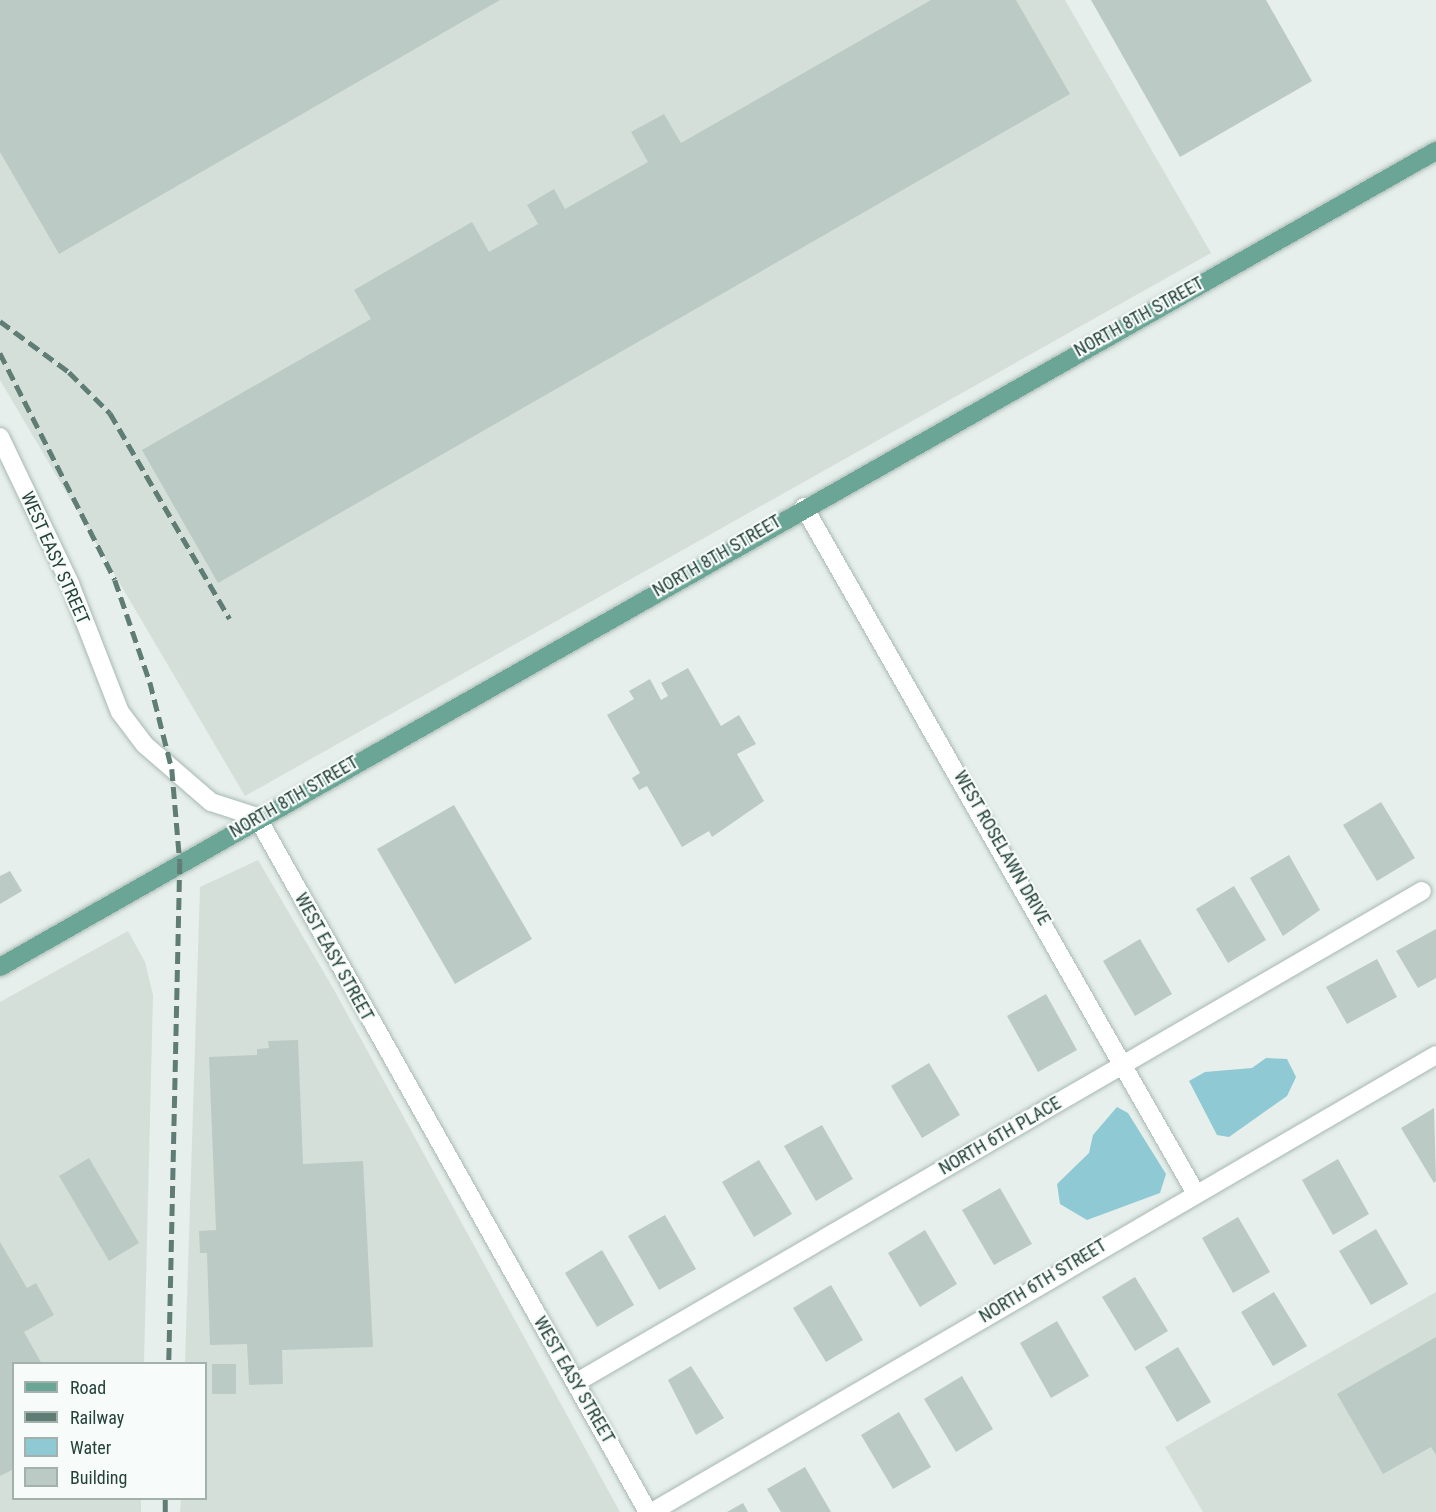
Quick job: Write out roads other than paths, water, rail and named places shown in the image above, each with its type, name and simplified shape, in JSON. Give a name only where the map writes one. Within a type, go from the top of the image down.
[{"type":"main road","name":"NORTH 8TH STREET","points":[[0,967],[257,817],[1436,151]]},
{"type":"street","name":"WEST EASY STREET","points":[[0,437],[70,584],[120,712],[145,746],[211,802],[257,817],[467,1199],[577,1382],[650,1512]]},
{"type":"street","name":"WEST ROSELAWN DRIVE","points":[[804,507],[1125,1063],[1195,1192]]},
{"type":"street","name":"NORTH 6TH PLACE","points":[[577,1382],[1422,891]]},
{"type":"street","name":"NORTH 6TH STREET","points":[[650,1512],[1195,1192],[1436,1055]]},
{"type":"water","points":[[1266,1058],[1287,1059],[1296,1077],[1287,1096],[1229,1137],[1217,1135],[1189,1081],[1205,1072],[1252,1068]]},
{"type":"water","points":[[1117,1107],[1128,1113],[1166,1174],[1160,1193],[1087,1220],[1060,1204],[1057,1184],[1089,1153],[1093,1135]]},
{"type":"railway","points":[[0,321],[69,372],[110,413],[230,619]]},
{"type":"railway","points":[[0,353],[115,580],[150,682],[172,769],[180,862],[169,1362]]},
{"type":"railway","points":[[165,1500],[165,1512]]}]
